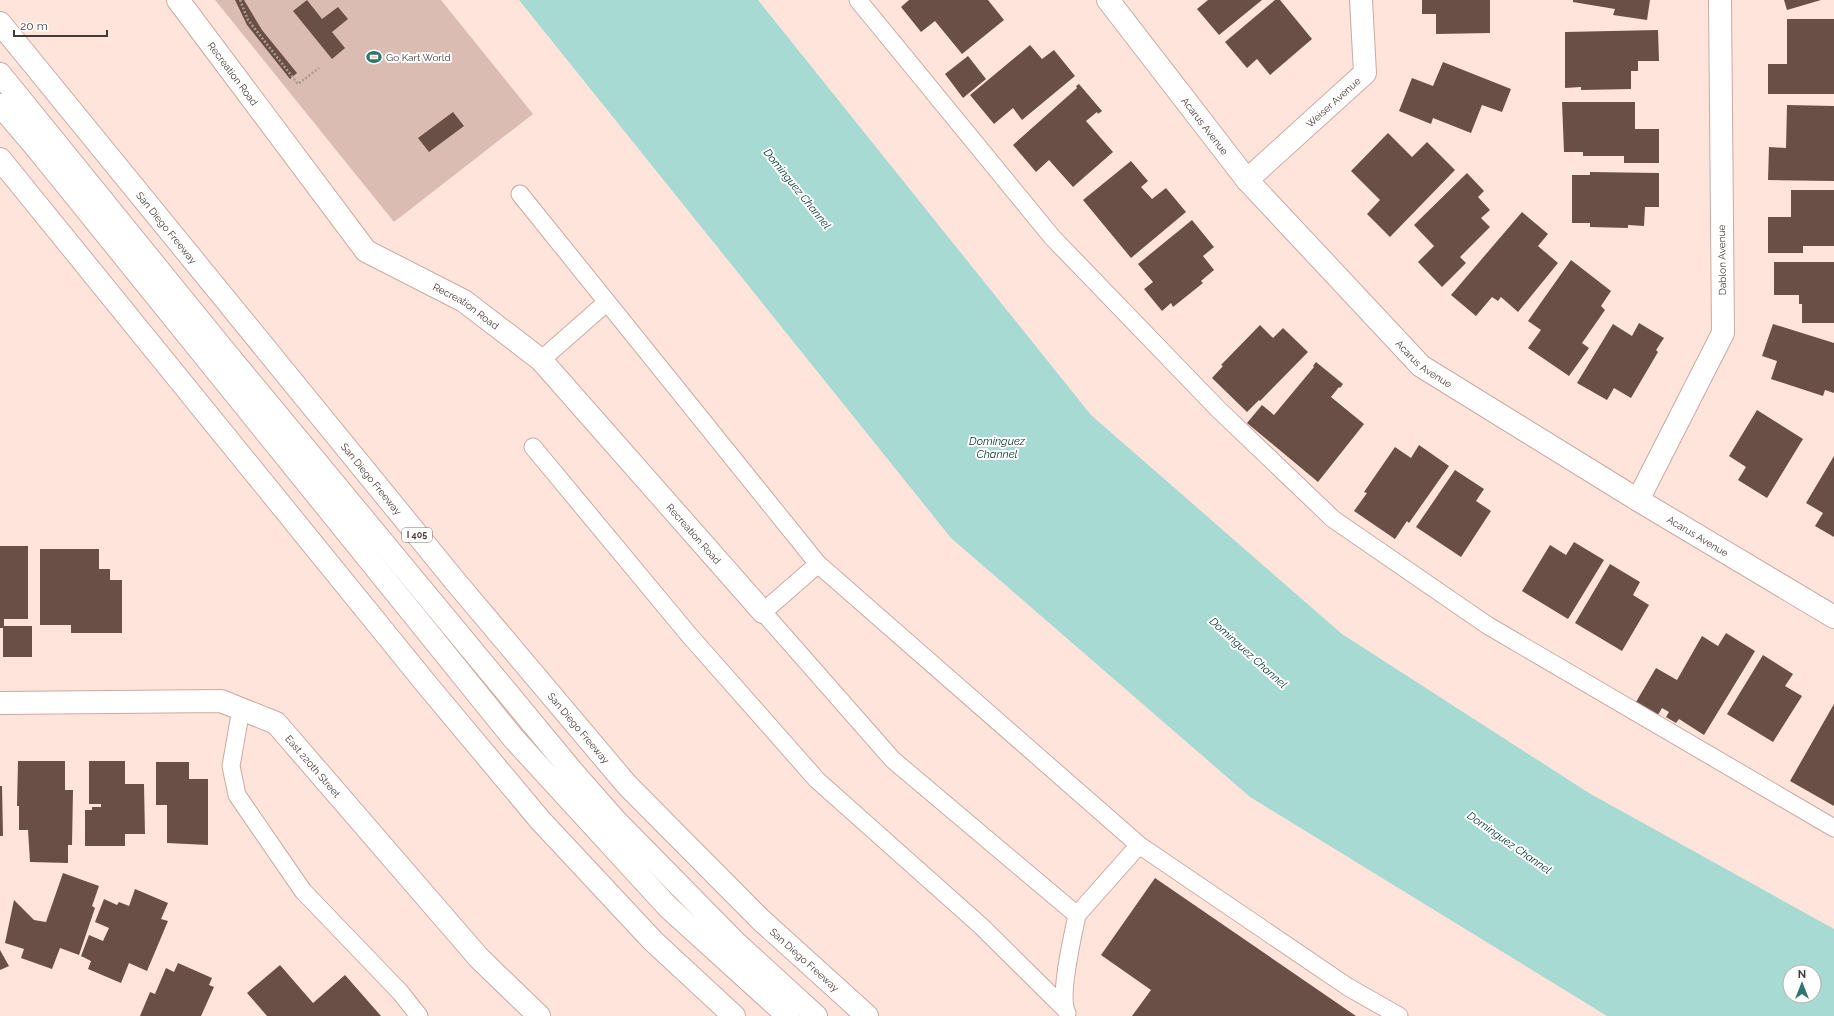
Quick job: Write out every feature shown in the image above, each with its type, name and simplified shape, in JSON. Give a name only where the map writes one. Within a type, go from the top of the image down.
[{"type":"main road","name":"Recreation Road","points":[[178,0],[366,252],[464,301],[541,360],[763,612]]},
{"type":"main road","name":"Acarus Avenue","points":[[1108,0],[1247,180],[1421,366],[1638,500],[1834,617]]},
{"type":"main road","name":"Weiser Avenue","points":[[1247,180],[1365,73],[1361,0]]},
{"type":"main road","name":"Dablon Avenue","points":[[1638,500],[1723,333],[1720,0]]},
{"type":"main road","name":"San Diego Freeway","points":[[0,23],[455,581],[627,785],[761,920],[867,1016]]},
{"type":"main road","points":[[0,74],[218,343],[616,821],[735,942],[816,1016]]},
{"type":"main road","points":[[0,106],[44,157],[514,739],[668,907],[788,1016]]},
{"type":"main road","points":[[0,159],[428,686],[540,820],[653,941],[734,1016]]},
{"type":"main road","name":"East 220th Street","points":[[0,703],[221,701],[276,723],[479,958],[540,1016]]},
{"type":"lane","points":[[858,0],[1052,237],[1218,410],[1333,519],[1487,625],[1834,828]]},
{"type":"lane","points":[[520,194],[818,564],[1139,845],[1348,987],[1399,1016]]},
{"type":"lane","points":[[541,360],[607,302]]},
{"type":"lane","points":[[533,446],[689,635],[817,780],[981,926],[1066,1012]]},
{"type":"lane","points":[[818,564],[763,612],[893,760],[1077,915]]},
{"type":"lane","points":[[241,709],[231,766],[237,796],[303,891],[400,992],[419,1016]]},
{"type":"lane","points":[[1066,1012],[1064,984],[1077,915],[1139,845]]},
{"type":"path","points":[[240,0],[248,20],[279,57],[298,84],[319,68]]},
{"type":"shaded area","name":"Go Kart World","points":[[215,0],[441,0],[533,114],[394,222]]},
{"type":"water","name":"Dominguez Channel","points":[[519,0],[758,0],[1091,415],[1342,634],[1589,793],[1834,929],[1834,1016],[1607,1016],[1250,797],[951,538]]},
{"type":"building","points":[[235,0],[244,0],[262,30],[297,73],[290,79],[247,25]]},
{"type":"building","points":[[307,0],[322,19],[338,7],[348,19],[332,32],[345,48],[332,59],[293,11]]},
{"type":"building","points":[[909,0],[988,0],[1004,20],[962,54],[935,21],[921,32],[901,7]]},
{"type":"building","points":[[1208,0],[1262,0],[1219,35],[1197,9]]},
{"type":"building","points":[[1275,0],[1280,0],[1312,39],[1270,75],[1257,59],[1247,68],[1225,42]]},
{"type":"building","points":[[1422,0],[1490,0],[1490,33],[1436,34],[1436,14],[1422,14]]},
{"type":"building","points":[[1573,0],[1650,0],[1647,20],[1613,15],[1615,9],[1573,2]]},
{"type":"building","points":[[1784,0],[1821,0],[1787,10]]},
{"type":"building","points":[[1787,19],[1834,19],[1834,94],[1768,94],[1768,64],[1787,64]]},
{"type":"building","points":[[1658,30],[1659,61],[1638,61],[1638,71],[1631,71],[1631,89],[1581,90],[1581,87],[1565,88],[1565,32]]},
{"type":"building","points":[[1030,45],[1042,59],[1054,50],[1075,76],[1022,120],[1013,108],[994,124],[970,95]]},
{"type":"building","points":[[968,56],[986,79],[963,98],[945,74]]},
{"type":"building","points":[[1443,62],[1511,89],[1502,112],[1482,105],[1471,133],[1433,118],[1431,124],[1399,111],[1412,78],[1433,86]]},
{"type":"building","points":[[1079,84],[1102,111],[1098,114],[1097,112],[1086,121],[1113,152],[1073,187],[1049,160],[1036,172],[1013,145],[1077,88],[1076,86]]},
{"type":"building","points":[[1562,102],[1635,102],[1635,129],[1659,129],[1659,163],[1624,163],[1624,156],[1583,156],[1583,152],[1564,152]]},
{"type":"building","points":[[1787,105],[1834,106],[1834,181],[1768,180],[1769,147],[1786,148]]},
{"type":"building","points":[[453,112],[464,126],[429,152],[418,138]]},
{"type":"building","points":[[1388,133],[1412,157],[1427,142],[1455,170],[1390,237],[1367,214],[1380,200],[1351,171]]},
{"type":"building","points":[[1131,161],[1148,181],[1141,187],[1152,199],[1166,188],[1186,212],[1131,258],[1083,200]]},
{"type":"building","points":[[1590,172],[1659,173],[1659,207],[1645,207],[1644,226],[1628,225],[1628,228],[1590,227],[1590,223],[1572,223],[1572,175],[1590,175]]},
{"type":"building","points":[[1467,173],[1484,191],[1478,197],[1490,210],[1481,218],[1490,227],[1460,257],[1466,263],[1442,287],[1418,262],[1434,246],[1414,225]]},
{"type":"building","points":[[1791,190],[1834,190],[1834,246],[1803,246],[1803,253],[1768,253],[1768,217],[1791,217]]},
{"type":"building","points":[[1522,212],[1548,234],[1538,246],[1558,263],[1518,312],[1501,297],[1498,301],[1492,297],[1476,316],[1451,295]]},
{"type":"building","points":[[1192,220],[1214,247],[1203,256],[1214,270],[1201,281],[1203,283],[1173,307],[1171,303],[1162,311],[1144,289],[1153,282],[1138,264]]},
{"type":"building","points":[[1571,260],[1611,291],[1601,306],[1605,310],[1582,343],[1589,348],[1569,376],[1528,348],[1541,330],[1528,321]]},
{"type":"building","points":[[1774,262],[1834,262],[1834,323],[1802,323],[1802,304],[1799,304],[1799,295],[1774,295]]},
{"type":"building","points":[[1639,323],[1664,338],[1656,350],[1658,352],[1631,398],[1614,388],[1607,400],[1577,383],[1613,324],[1632,336]]},
{"type":"building","points":[[1773,324],[1834,343],[1834,393],[1825,390],[1823,396],[1771,379],[1777,361],[1762,356]]},
{"type":"building","points":[[1260,325],[1273,338],[1283,328],[1308,352],[1260,401],[1259,400],[1247,412],[1212,378],[1223,366],[1221,365]]},
{"type":"building","points":[[1316,362],[1343,384],[1331,397],[1364,424],[1318,482],[1247,423],[1262,405],[1274,415],[1314,367],[1313,366]]},
{"type":"building","points":[[1757,410],[1803,439],[1767,498],[1738,480],[1746,467],[1729,456]]},
{"type":"building","points":[[1419,445],[1449,466],[1409,523],[1407,521],[1395,539],[1354,511],[1367,493],[1364,492],[1395,447],[1411,458]]},
{"type":"building","points":[[1834,456],[1834,537],[1815,526],[1823,513],[1806,503]]},
{"type":"building","points":[[1455,470],[1484,489],[1476,501],[1491,511],[1461,557],[1416,527]]},
{"type":"building","points":[[1574,542],[1604,560],[1568,619],[1522,591],[1550,545],[1566,555]]},
{"type":"building","points":[[0,546],[28,546],[28,619],[4,619],[4,626],[32,626],[32,657],[3,657],[3,628],[0,628]]},
{"type":"building","points":[[40,549],[99,549],[99,569],[110,569],[110,580],[122,580],[122,633],[71,633],[71,625],[40,625]]},
{"type":"building","points":[[1610,564],[1640,582],[1633,595],[1649,605],[1622,651],[1575,623]]},
{"type":"building","points":[[1726,633],[1755,651],[1704,735],[1679,719],[1676,723],[1666,717],[1669,712],[1662,708],[1658,715],[1636,702],[1656,668],[1677,680],[1702,636],[1718,646]]},
{"type":"building","points":[[1763,655],[1793,674],[1785,686],[1802,696],[1773,742],[1727,714]]},
{"type":"building","points":[[1834,704],[1834,806],[1790,781]]},
{"type":"building","points":[[18,761],[65,761],[65,790],[73,790],[72,845],[68,845],[68,863],[30,862],[28,830],[19,830],[19,806],[17,806]]},
{"type":"building","points":[[89,761],[125,761],[125,784],[144,784],[145,834],[125,834],[125,846],[85,846],[85,810],[92,810],[92,807],[101,807],[101,804],[89,804]]},
{"type":"building","points":[[156,762],[189,762],[189,779],[208,779],[208,845],[167,843],[167,805],[156,805]]},
{"type":"building","points":[[0,786],[2,786],[3,836],[0,836]]},
{"type":"building","points":[[63,873],[99,886],[92,906],[95,908],[79,955],[60,948],[52,969],[21,958],[24,949],[5,943],[14,900],[34,920],[46,922]]},
{"type":"building","points":[[1155,878],[1356,1016],[1132,1016],[1151,990],[1101,955]]},
{"type":"building","points":[[135,889],[168,903],[161,919],[168,921],[147,971],[129,963],[121,983],[88,969],[91,961],[81,956],[89,935],[103,941],[109,928],[95,922],[104,899],[117,905],[119,902],[129,906]]},
{"type":"building","points":[[0,950],[9,966],[0,970]]},
{"type":"building","points":[[178,963],[212,978],[209,985],[214,987],[201,1016],[140,1016],[150,992],[155,994],[166,968],[174,972]]},
{"type":"building","points":[[280,965],[313,1003],[345,975],[381,1016],[267,1016],[247,993]]},
{"type":"place","name":"Go Kart World","points":[[374,57]]}]
